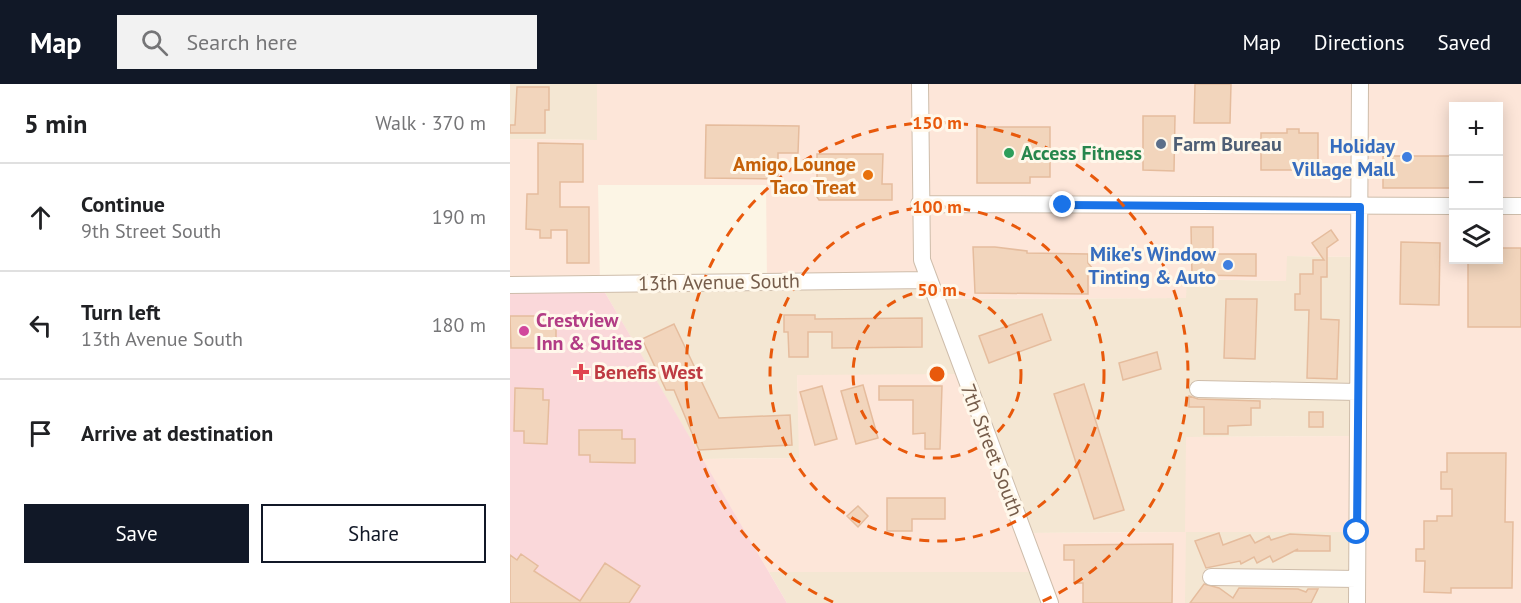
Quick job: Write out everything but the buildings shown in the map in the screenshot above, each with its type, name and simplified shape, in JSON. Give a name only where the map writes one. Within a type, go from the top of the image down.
[{"type":"street","name":"7th Street South","points":[[920,84],[919,204],[922,260],[1050,603]]},
{"type":"street","points":[[1357,603],[1360,84]]},
{"type":"street","points":[[919,204],[1449,206]]},
{"type":"street","points":[[1503,206],[1521,206]]},
{"type":"street","name":"13th Avenue South","points":[[510,285],[928,280]]},
{"type":"street","points":[[1198,389],[1358,392]]},
{"type":"street","points":[[1211,577],[1357,579]]},
{"type":"shaded area","points":[[510,84],[597,84],[598,140],[510,139]]},
{"type":"shaded area","points":[[597,84],[1521,84],[1521,603],[1357,603],[1357,532],[1186,532],[1185,603],[1050,603],[1038,572],[769,572],[702,459],[799,458],[797,375],[964,374],[1023,533],[1185,532],[1186,437],[1358,436],[1359,257],[1287,256],[1286,281],[1187,279],[1186,298],[936,299],[929,280],[767,282],[766,185],[598,185],[600,284],[510,285],[510,139],[597,140]]},
{"type":"shaded area","points":[[1286,256],[1359,257],[1358,436],[1186,437],[1186,532],[1357,532],[1357,603],[1185,603],[1185,532],[1023,533],[797,376],[800,458],[702,459],[600,284],[928,280],[936,299],[1186,298],[1186,279],[1286,281]]},
{"type":"shaded area","name":"Benefis West","points":[[510,284],[600,284],[787,603],[510,603]]},
{"type":"shaded area","points":[[769,572],[1038,572],[1050,603],[787,603]]},
{"type":"place","name":"Farm Bureau","points":[[1161,144]]},
{"type":"place","name":"Access Fitness","points":[[1009,153]]},
{"type":"place","name":"Holiday Village Mall","points":[[1407,157]]},
{"type":"place","name":"Amigo Lounge Taco Treat","points":[[868,175]]},
{"type":"place","name":"Mike's Window Tinting & Auto","points":[[1228,265]]},
{"type":"place","name":"Crestview Inn & Suites","points":[[524,331]]},
{"type":"place","name":"Benefis West","points":[[581,372]]},
{"type":"route","points":[[1063,205],[1360,207],[1357,532]]}]
